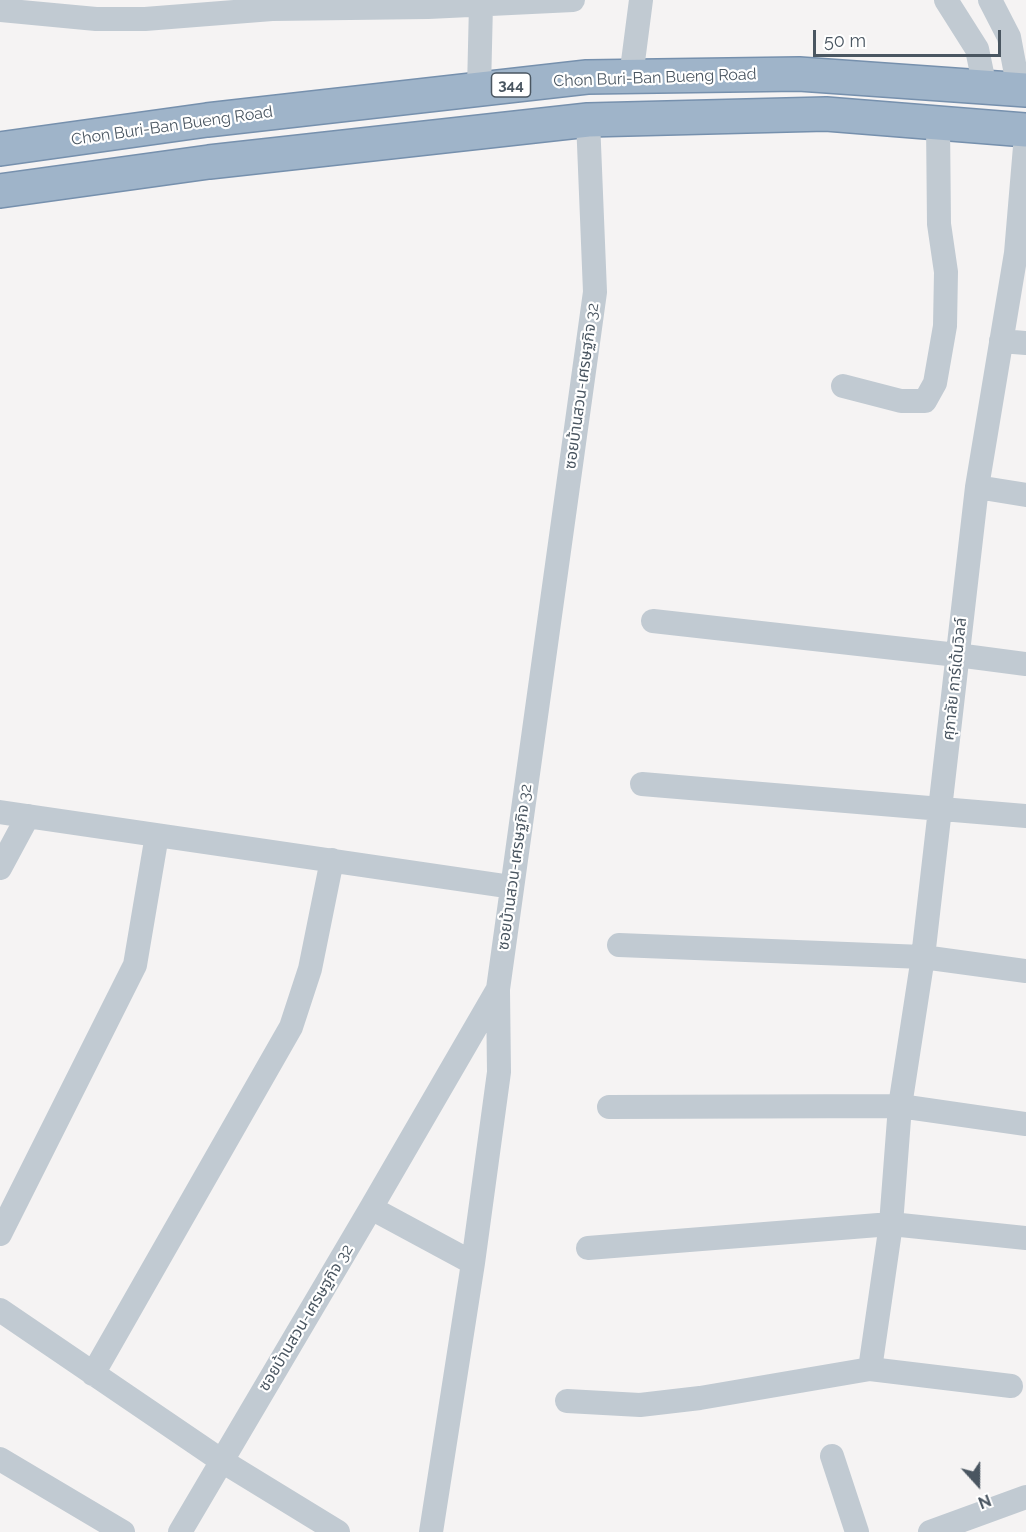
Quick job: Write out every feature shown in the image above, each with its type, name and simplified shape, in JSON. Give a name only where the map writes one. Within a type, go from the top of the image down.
[{"type":"highway","name":"Chon Buri-Ban Bueng Road","points":[[0,149],[207,120],[588,77],[799,74],[1022,90]]},
{"type":"highway","points":[[0,191],[209,162],[588,120],[826,114],[1026,130]]},
{"type":"street","points":[[0,10],[96,19],[145,19],[204,7],[272,9],[573,0]]},
{"type":"street","points":[[632,77],[641,0]]},
{"type":"street","points":[[946,0],[976,49],[985,88]]},
{"type":"street","points":[[990,0],[1009,37],[1022,90]]},
{"type":"street","points":[[479,89],[482,4]]},
{"type":"street","name":"ซอยบ้านสวน-เศรษฐกิจ 32","points":[[180,1532],[498,988],[595,292],[588,120]]},
{"type":"street","points":[[843,386],[901,401],[925,401],[935,383],[945,326],[946,272],[939,224],[938,123]]},
{"type":"street","name":"ศุภาลัย การ์เด้นวิลล์","points":[[870,1369],[891,1224],[900,1106],[922,957],[977,487],[1016,253],[1026,135]]},
{"type":"street","points":[[1001,341],[1026,343]]},
{"type":"street","points":[[977,487],[1026,495]]},
{"type":"street","points":[[653,621],[1026,664]]},
{"type":"street","points":[[642,784],[1026,816]]},
{"type":"street","points":[[0,812],[512,887]]},
{"type":"street","points":[[0,868],[28,816]]},
{"type":"street","points":[[0,1234],[135,965],[157,835]]},
{"type":"street","points":[[93,1374],[291,1027],[310,969],[332,860]]},
{"type":"street","points":[[619,945],[922,957],[1026,971]]},
{"type":"street","points":[[432,1532],[499,1072],[498,988]]},
{"type":"street","points":[[609,1107],[900,1106],[1026,1124]]},
{"type":"street","points":[[371,1208],[472,1263]]},
{"type":"street","points":[[588,1248],[891,1224],[1026,1238]]},
{"type":"street","points":[[0,1310],[222,1461],[338,1532]]},
{"type":"street","points":[[567,1401],[652,1404],[870,1369],[1011,1386]]},
{"type":"street","points":[[832,1456],[857,1532]]},
{"type":"street","points":[[0,1459],[123,1532]]},
{"type":"street","points":[[930,1532],[1026,1497]]}]
